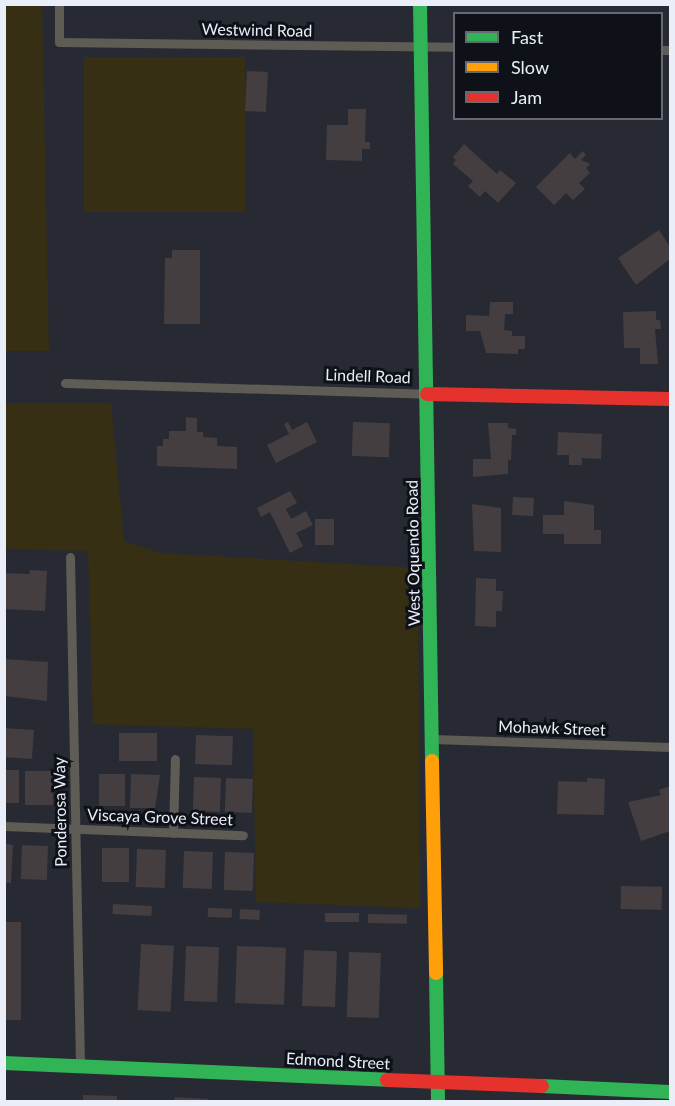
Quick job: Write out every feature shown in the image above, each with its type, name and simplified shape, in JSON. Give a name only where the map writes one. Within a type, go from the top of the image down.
[{"type":"street","name":"Westwind Road","points":[[59,4],[59,42],[453,47]]},
{"type":"street","name":"West Oquendo Road","points":[[420,4],[438,1101]]},
{"type":"street","name":"Lindell Road","points":[[64,383],[670,399]]},
{"type":"street","name":"Ponderosa Way","points":[[70,557],[80,1066]]},
{"type":"street","name":"Mohawk Street","points":[[432,739],[670,747]]},
{"type":"street","points":[[173,832],[175,759]]},
{"type":"street","name":"Viscaya Grove Street","points":[[4,826],[243,835]]},
{"type":"street","name":"Edmond Street","points":[[4,1063],[670,1092]]},
{"type":"sand","points":[[5,4],[42,5],[49,351],[5,351]]},
{"type":"sand","points":[[84,57],[245,57],[245,212],[84,212]]},
{"type":"sand","points":[[5,403],[111,403],[124,541],[161,553],[418,568],[420,908],[256,902],[253,729],[93,724],[88,551],[5,549]]},
{"type":"building","points":[[247,71],[268,72],[266,112],[245,111]]},
{"type":"building","points":[[348,109],[366,109],[365,142],[370,142],[370,149],[362,149],[362,161],[326,160],[327,125],[348,125]]},
{"type":"building","points":[[464,144],[497,174],[500,170],[516,183],[498,203],[485,191],[480,197],[468,186],[473,181],[453,164],[456,160],[453,157]]},
{"type":"building","points":[[583,151],[586,155],[581,160],[590,164],[586,168],[590,173],[579,183],[585,189],[573,200],[566,193],[554,205],[536,187],[570,153],[575,159]]},
{"type":"building","points":[[659,230],[670,247],[670,259],[636,285],[618,258]]},
{"type":"building","points":[[172,250],[200,250],[200,324],[164,324],[165,258],[172,258]]},
{"type":"building","points":[[490,302],[513,302],[513,314],[505,314],[504,330],[512,331],[512,336],[525,336],[525,349],[518,349],[518,354],[486,353],[480,331],[466,331],[466,315],[489,316]]},
{"type":"building","points":[[656,311],[656,320],[660,320],[661,329],[655,329],[658,364],[640,364],[640,348],[624,348],[623,312]]},
{"type":"building","points":[[186,417],[197,418],[197,432],[203,432],[203,437],[217,438],[217,446],[237,447],[237,469],[157,466],[157,446],[163,446],[163,439],[169,439],[169,431],[186,431]]},
{"type":"building","points":[[288,422],[292,430],[307,422],[317,442],[276,463],[267,445],[289,434],[284,424]]},
{"type":"building","points":[[353,422],[390,423],[389,457],[352,456]]},
{"type":"building","points":[[488,423],[508,423],[508,428],[516,429],[516,435],[512,435],[508,474],[473,477],[473,459],[491,459]]},
{"type":"building","points":[[558,432],[602,434],[601,459],[582,458],[582,465],[569,465],[569,455],[557,455]]},
{"type":"building","points":[[290,491],[297,503],[286,509],[291,519],[306,511],[313,525],[296,533],[303,546],[290,553],[270,512],[261,517],[257,508]]},
{"type":"building","points":[[513,497],[534,498],[533,516],[512,515]]},
{"type":"building","points":[[564,501],[594,505],[594,530],[601,530],[601,544],[564,544],[564,534],[543,534],[543,515],[564,515]]},
{"type":"building","points":[[472,504],[501,508],[501,552],[474,551]]},
{"type":"building","points":[[315,519],[334,519],[334,545],[315,545]]},
{"type":"building","points":[[30,570],[47,571],[45,611],[4,609],[4,573],[29,574]]},
{"type":"building","points":[[476,578],[496,579],[496,591],[503,591],[502,611],[496,611],[496,627],[475,626]]},
{"type":"building","points":[[4,659],[48,662],[47,701],[4,696]]},
{"type":"building","points":[[4,728],[34,730],[32,759],[4,757]]},
{"type":"building","points":[[119,733],[157,733],[157,761],[119,761]]},
{"type":"building","points":[[196,735],[233,736],[232,765],[195,764]]},
{"type":"building","points":[[4,770],[19,770],[19,803],[4,803]]},
{"type":"building","points":[[25,771],[53,771],[53,805],[25,805]]},
{"type":"building","points":[[99,774],[125,774],[125,806],[99,806]]},
{"type":"building","points":[[131,774],[160,775],[155,808],[130,808]]},
{"type":"building","points":[[194,777],[221,778],[220,812],[193,811]]},
{"type":"building","points":[[226,778],[253,779],[252,813],[225,812]]},
{"type":"building","points":[[587,778],[605,779],[604,815],[557,814],[558,781],[587,782]]},
{"type":"building","points":[[670,786],[670,831],[641,841],[628,802],[661,795],[659,790]]},
{"type":"building","points":[[4,844],[13,845],[11,883],[4,882]]},
{"type":"building","points":[[22,845],[48,846],[47,880],[21,879]]},
{"type":"building","points":[[102,848],[129,848],[129,882],[102,882]]},
{"type":"building","points":[[137,849],[166,850],[165,888],[136,887]]},
{"type":"building","points":[[184,851],[213,852],[212,889],[183,888]]},
{"type":"building","points":[[225,852],[254,853],[253,891],[224,890]]},
{"type":"building","points":[[621,886],[662,887],[662,910],[621,909]]},
{"type":"building","points":[[113,904],[152,906],[151,916],[112,914]]},
{"type":"building","points":[[208,908],[232,909],[232,918],[208,917]]},
{"type":"building","points":[[240,909],[260,910],[259,920],[239,919]]},
{"type":"building","points":[[325,913],[359,913],[359,922],[325,922]]},
{"type":"building","points":[[368,914],[407,915],[407,924],[368,923]]},
{"type":"building","points":[[4,922],[21,922],[21,1020],[4,1020]]},
{"type":"building","points":[[141,944],[174,946],[171,1012],[138,1010]]},
{"type":"building","points":[[186,946],[219,947],[217,1002],[184,1001]]},
{"type":"building","points":[[237,946],[286,948],[284,1005],[235,1003]]},
{"type":"building","points":[[304,950],[337,951],[335,1007],[302,1006]]},
{"type":"building","points":[[349,952],[381,953],[379,1018],[347,1017]]},
{"type":"building","points":[[83,1095],[117,1096],[117,1102],[83,1102]]},
{"type":"building","points":[[175,1097],[208,1099],[208,1102],[174,1102]]},
{"type":"traffic: fast","points":[[420,4],[432,761]]},
{"type":"traffic: fast","points":[[436,973],[438,1102]]},
{"type":"traffic: fast","points":[[4,1063],[387,1080]]},
{"type":"traffic: fast","points":[[542,1086],[670,1092]]},
{"type":"traffic: slow","points":[[432,761],[436,973]]},
{"type":"traffic: jam","points":[[427,394],[670,399]]},
{"type":"traffic: jam","points":[[387,1080],[542,1086]]}]
